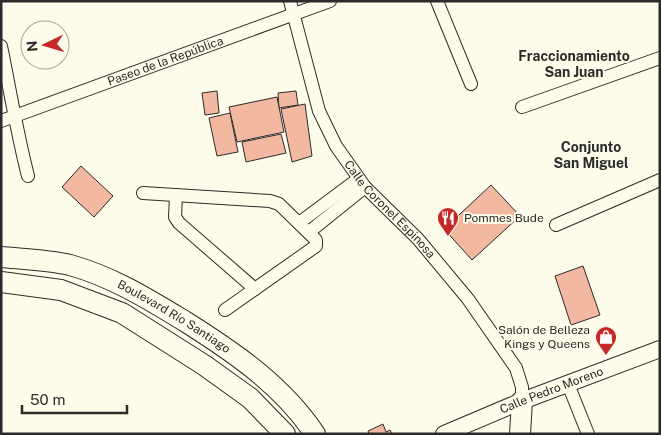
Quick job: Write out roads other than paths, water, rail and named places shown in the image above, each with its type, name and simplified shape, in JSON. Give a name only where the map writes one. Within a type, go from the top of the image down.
[{"type":"main road","name":"Boulevard Río Santiago","points":[[1,257],[69,265],[132,288],[213,339],[264,375],[304,418],[315,434]]},
{"type":"main road","name":"Boulevard Río Santiago","points":[[1,282],[61,290],[122,313],[204,365],[250,398],[286,434]]},
{"type":"main road","points":[[520,434],[522,401]]},
{"type":"street","name":"Calle Coronel Espinosa","points":[[290,1],[319,111],[336,146],[361,183],[418,239],[468,298],[516,368],[522,387],[522,401]]},
{"type":"street","name":"Paseo de la República","points":[[1,121],[330,1]]},
{"type":"street","points":[[437,1],[471,84]]},
{"type":"street","points":[[1,46],[16,116],[16,130],[28,176]]},
{"type":"street","points":[[522,107],[660,58]]},
{"type":"street","points":[[556,226],[660,180]]},
{"type":"street","points":[[299,222],[361,183]]},
{"type":"street","points":[[309,232],[361,183]]},
{"type":"street","points":[[143,193],[270,201],[279,204],[316,240],[316,246],[225,310]]},
{"type":"street","points":[[176,195],[175,217],[179,223],[255,289]]},
{"type":"street","name":"Calle Pedro Moreno","points":[[444,434],[522,401],[660,349]]},
{"type":"street","points":[[568,384],[588,434]]},
{"type":"place","name":"Pommes Bude","points":[[448,237]]},
{"type":"place","name":"Salón de Belleza Kings y Queens","points":[[606,356]]},
{"type":"district","name":"Fraccionamiento San Juan","points":[[574,64]]},
{"type":"district","name":"Conjunto San Miguel","points":[[591,156]]}]
